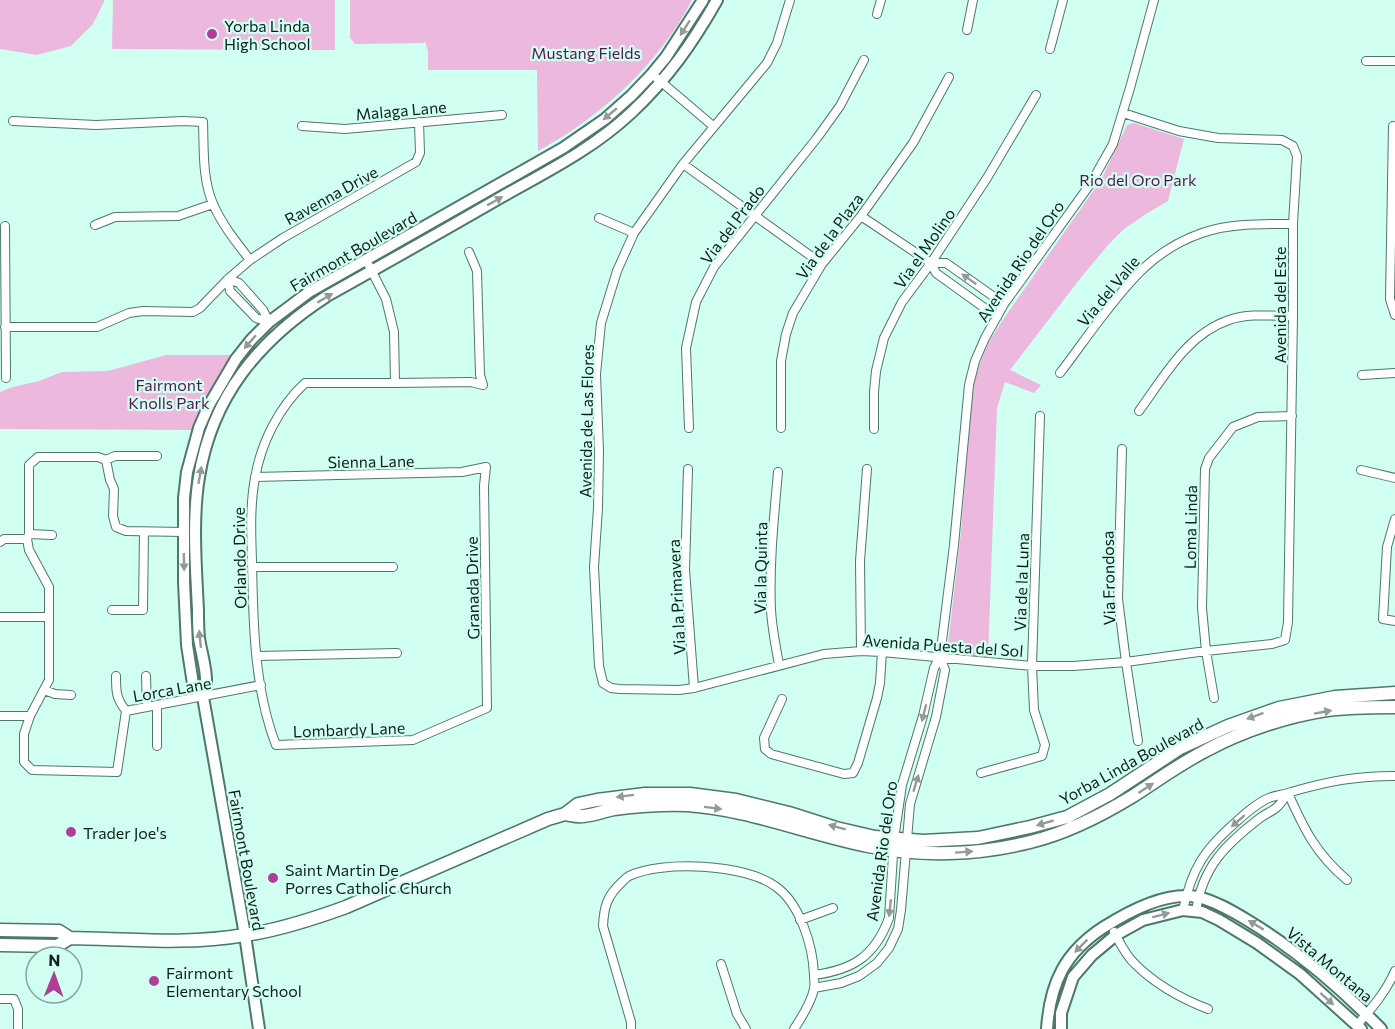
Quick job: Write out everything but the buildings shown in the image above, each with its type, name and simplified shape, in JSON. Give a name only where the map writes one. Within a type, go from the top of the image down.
[{"type":"main road","name":"Fairmont Boulevard","points":[[259,1029],[245,935],[202,697],[193,684],[187,645],[184,498],[187,472],[199,428],[209,405],[236,360],[269,322],[309,292],[563,148],[605,119],[631,96],[666,57],[703,0]]},
{"type":"main road","name":"Fairmont Boulevard","points":[[202,697],[206,682],[199,638],[196,504],[199,477],[206,446],[220,411],[247,365],[262,347],[304,311],[594,143],[631,113],[662,82],[687,50],[717,0]]},
{"type":"main road","points":[[269,322],[278,332]]},
{"type":"main road","points":[[184,532],[196,533]]},
{"type":"main road","name":"Yorba Linda Boulevard","points":[[900,845],[923,841],[978,838],[1030,828],[1067,817],[1110,795],[1180,748],[1228,726],[1279,708],[1324,699],[1395,693]]},
{"type":"main road","name":"Yorba Linda Boulevard","points":[[0,945],[57,945],[70,938],[192,940],[279,929],[346,907],[548,819],[565,814],[578,804],[606,799],[654,799],[690,794],[736,800],[935,853],[965,853],[1000,848],[1031,842],[1094,818],[1208,749],[1248,731],[1290,718],[1325,711],[1395,707]]},
{"type":"main road","name":"Vista Montana","points":[[1047,1029],[1050,997],[1060,972],[1080,946],[1125,914],[1159,900],[1186,897],[1198,897],[1231,910],[1283,943],[1326,976],[1381,1029]]},
{"type":"main road","name":"Vista Montana","points":[[1060,1029],[1061,1012],[1073,977],[1092,955],[1116,935],[1143,920],[1183,910],[1202,912],[1257,943],[1300,974],[1359,1027]]},
{"type":"main road","name":"Yorba Linda Boulevard","points":[[0,930],[59,931],[70,938]]},
{"type":"street","name":"Avenida de Las Flores","points":[[603,682],[599,666],[594,567],[599,451],[596,374],[601,323],[617,271],[634,233],[683,164],[767,63],[777,43],[790,0]]},
{"type":"street","points":[[877,14],[881,0]]},
{"type":"street","points":[[967,30],[973,0]]},
{"type":"street","points":[[1050,49],[1063,0]]},
{"type":"street","name":"Avenida Rio del Oro","points":[[814,988],[841,983],[859,976],[878,963],[889,948],[898,929],[902,910],[900,845],[902,785],[923,716],[934,668],[940,657],[954,545],[969,385],[975,360],[1004,304],[1091,183],[1113,144],[1154,0]]},
{"type":"street","name":"Via del Prado","points":[[689,428],[686,348],[696,302],[714,267],[818,138],[840,106],[864,60]]},
{"type":"street","points":[[1366,61],[1395,61]]},
{"type":"street","points":[[652,74],[713,126]]},
{"type":"street","name":"Via de la Plaza","points":[[781,428],[781,361],[793,313],[822,264],[861,216],[913,143],[949,77]]},
{"type":"street","name":"Via el Molino","points":[[874,429],[876,371],[884,338],[902,302],[931,263],[987,178],[1036,95]]},
{"type":"street","name":"Avenida del Este","points":[[1123,113],[1179,131],[1218,138],[1282,140],[1293,146],[1297,156],[1293,224],[1288,622],[1285,640]]},
{"type":"street","name":"Malaga Lane","points":[[302,126],[345,129],[502,115]]},
{"type":"street","points":[[13,121],[96,125],[203,122],[204,159],[213,204],[229,233],[250,260]]},
{"type":"street","name":"Ravenna Drive","points":[[5,327],[97,327],[129,313],[193,312],[250,260],[283,238],[416,162],[420,153],[419,122]]},
{"type":"street","points":[[1393,126],[1393,241],[1390,299],[1395,315]]},
{"type":"street","points":[[683,164],[822,264]]},
{"type":"street","points":[[95,225],[115,217],[178,216],[213,204]]},
{"type":"street","points":[[861,216],[931,263],[936,273],[997,317]]},
{"type":"street","points":[[599,218],[634,233]]},
{"type":"street","name":"Via del Valle","points":[[1060,373],[1127,284],[1150,261],[1172,246],[1203,232],[1243,225],[1293,224]]},
{"type":"street","points":[[5,226],[6,378]]},
{"type":"street","points":[[366,260],[386,299],[394,332],[395,384],[471,382],[483,385],[480,375],[477,272],[469,252]]},
{"type":"street","points":[[931,263],[946,263],[1004,304]]},
{"type":"street","points":[[228,279],[239,282],[263,310],[269,322],[256,318],[230,291],[228,279]]},
{"type":"street","points":[[1139,411],[1180,355],[1193,341],[1207,331],[1229,320],[1249,316],[1293,316]]},
{"type":"street","points":[[1362,375],[1395,373]]},
{"type":"street","name":"Orlando Drive","points":[[276,745],[261,686],[254,630],[252,498],[255,477],[266,441],[279,416],[297,391],[306,383],[395,384]]},
{"type":"street","name":"Via de la Luna","points":[[981,772],[1042,756],[1045,745],[1034,710],[1032,666],[1040,416]]},
{"type":"street","name":"Loma Linda","points":[[1214,698],[1202,608],[1205,469],[1209,458],[1233,427],[1258,417],[1292,416]]},
{"type":"street","name":"Via Frondosa","points":[[1122,449],[1118,599],[1138,741]]},
{"type":"street","points":[[0,716],[30,716],[49,680],[49,587],[30,550],[28,537],[29,465],[38,457],[98,456],[106,460]]},
{"type":"street","points":[[106,460],[115,456],[157,456]]},
{"type":"street","points":[[106,460],[114,489],[113,516],[116,527],[144,532],[184,532]]},
{"type":"street","name":"Sienna Lane","points":[[255,477],[462,472],[486,467]]},
{"type":"street","name":"Granada Drive","points":[[486,467],[484,486],[487,708]]},
{"type":"street","name":"Via la Primavera","points":[[688,469],[685,570],[694,688]]},
{"type":"street","points":[[861,651],[860,561],[867,470]]},
{"type":"street","points":[[1361,470],[1395,478]]},
{"type":"street","name":"Via la Quinta","points":[[778,472],[771,587],[774,634],[780,665]]},
{"type":"street","points":[[1395,519],[1387,547],[1383,619],[1395,621]]},
{"type":"street","points":[[111,610],[143,610],[144,532]]},
{"type":"street","points":[[0,542],[4,539],[52,535]]},
{"type":"street","points":[[252,567],[393,567]]},
{"type":"street","points":[[0,617],[49,617]]},
{"type":"street","name":"Avenida Puesta del Sol","points":[[603,682],[611,688],[620,689],[666,691],[694,688],[824,654],[861,651],[1032,666],[1074,666],[1126,662],[1272,644],[1285,640]]},
{"type":"street","points":[[782,699],[764,738],[765,748],[771,754],[844,774],[853,773],[877,698],[882,652]]},
{"type":"street","points":[[257,656],[397,653]]},
{"type":"street","name":"Avenida Rio del Oro","points":[[814,975],[853,965],[867,955],[885,929],[889,918],[900,845],[938,708],[945,670],[940,657]]},
{"type":"street","points":[[116,676],[118,702],[126,711]]},
{"type":"street","points":[[146,676],[147,707]]},
{"type":"street","name":"Lorca Lane","points":[[30,716],[24,734],[24,762],[32,770],[117,772],[126,711],[261,686]]},
{"type":"street","points":[[44,690],[71,695]]},
{"type":"street","points":[[157,705],[157,746]]},
{"type":"street","name":"Lombardy Lane","points":[[276,745],[413,740],[487,708]]},
{"type":"street","points":[[1183,910],[1189,884],[1203,855],[1257,805],[1271,797],[1340,779],[1395,776]]},
{"type":"street","points":[[1288,794],[1315,846],[1331,867],[1347,880]]},
{"type":"street","points":[[1196,912],[1198,897],[1207,874],[1222,851],[1277,807],[1288,794]]},
{"type":"street","points":[[631,1029],[631,1022],[603,926],[604,910],[612,891],[628,877],[652,870],[689,866],[716,867],[744,872],[775,885],[792,903],[809,943],[814,975],[814,988],[805,1014],[794,1029]]},
{"type":"street","points":[[800,920],[833,908]]},
{"type":"street","points":[[1109,924],[1134,964],[1158,983],[1208,1009]]},
{"type":"street","points":[[721,964],[737,1014],[746,1029]]},
{"type":"street","points":[[1359,1027],[1395,971]]},
{"type":"street","points":[[0,999],[14,999],[18,1009],[18,1029]]},
{"type":"green space","points":[[0,0],[104,0],[104,2],[93,24],[71,46],[37,55],[0,49]]},
{"type":"green space","points":[[113,0],[335,0],[335,50],[112,49]]},
{"type":"green space","name":"Mustang Fields","points":[[350,0],[692,0],[663,46],[626,87],[584,122],[538,151],[537,70],[428,70],[428,52],[425,41],[424,43],[355,44],[350,38]]},
{"type":"green space","name":"Rio del Oro Park","points":[[1134,123],[1184,139],[1168,201],[1124,229],[1108,245],[1010,370],[1041,385],[1034,393],[1005,382],[997,408],[988,658],[956,654],[950,650],[948,645],[961,532],[972,392],[978,368],[988,344],[1002,321],[1101,180],[1127,125]]},
{"type":"green space","name":"Fairmont Knolls Park","points":[[166,355],[234,355],[212,388],[193,430],[0,429],[0,392],[62,372],[108,371]]},
{"type":"place","name":"Yorba Linda High School","points":[[212,34]]},
{"type":"place","name":"Trader Joe's","points":[[71,832]]},
{"type":"place","name":"Saint Martin De Porres Catholic Church","points":[[273,878]]},
{"type":"place","name":"Fairmont Elementary School","points":[[154,981]]}]
